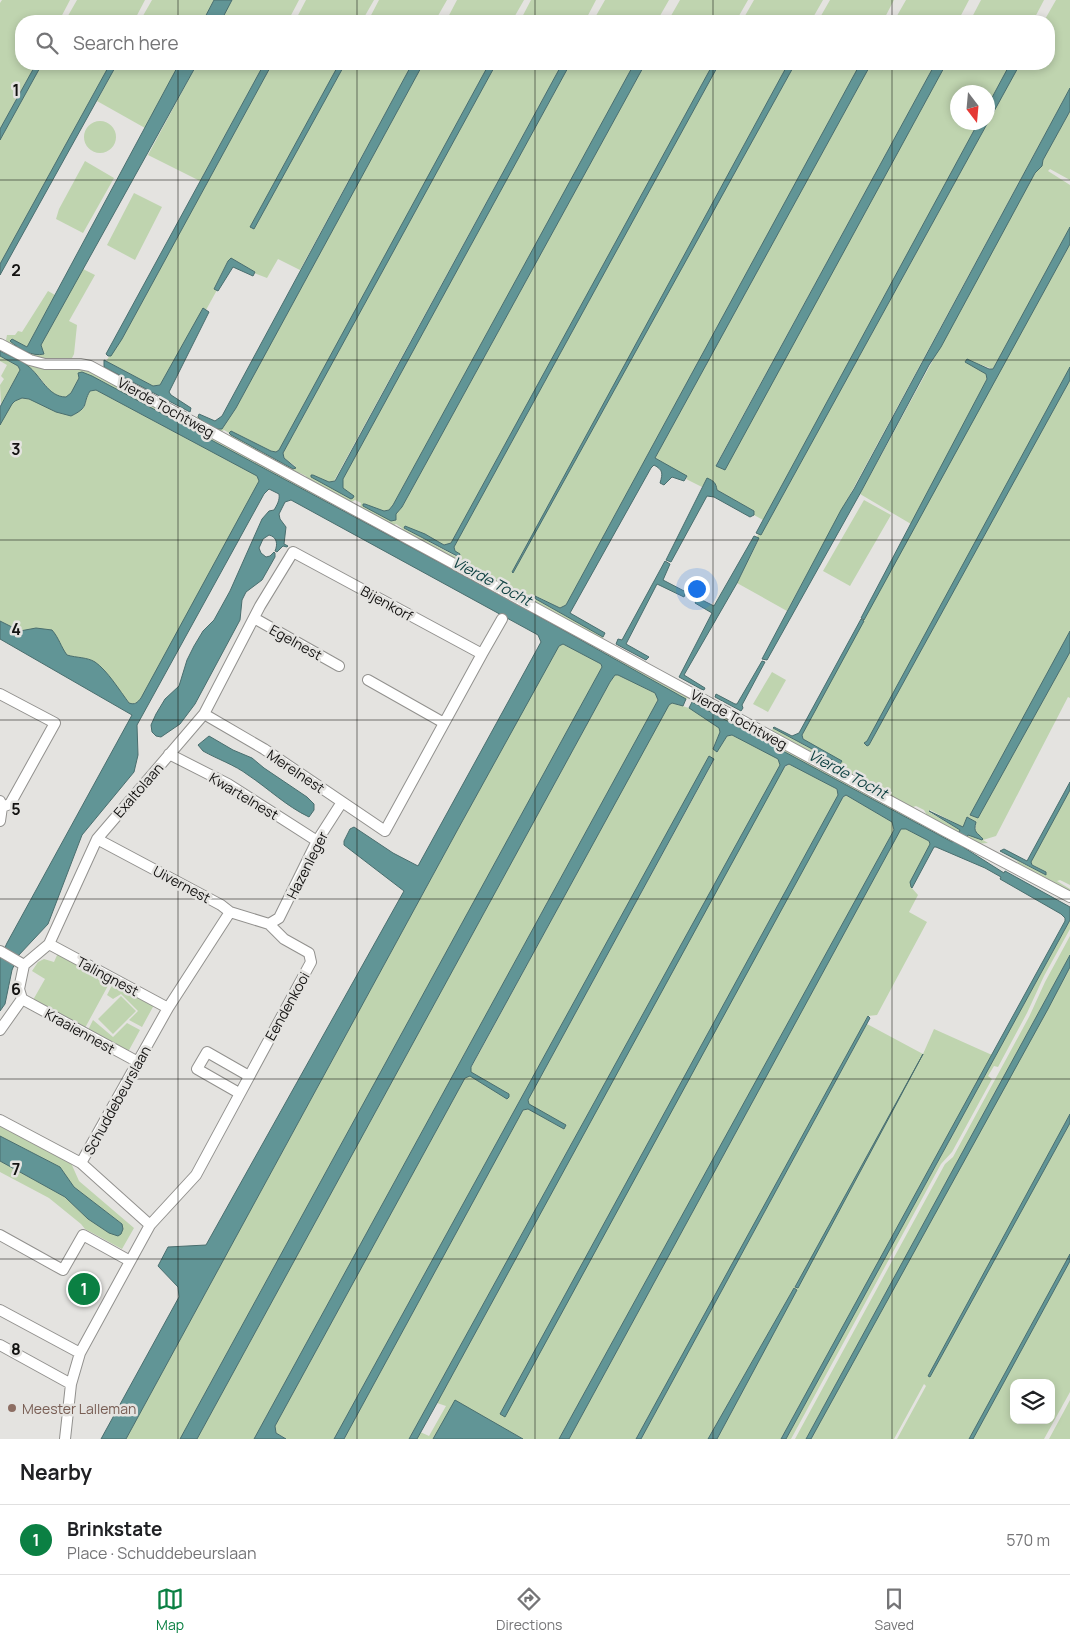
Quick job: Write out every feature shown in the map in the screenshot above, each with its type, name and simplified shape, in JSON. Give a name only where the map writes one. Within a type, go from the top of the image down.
[{"type":"street","name":"Vierde Tochtweg","points":[[0,344],[30,360],[45,364],[90,366],[324,496],[966,843],[1070,897]]},
{"type":"street","name":"Exaltolaan","points":[[22,963],[49,944],[97,839],[204,714],[254,618],[293,552]]},
{"type":"street","name":"Bijenkorf","points":[[293,552],[482,654]]},
{"type":"street","name":"Egelnest","points":[[254,618],[339,666]]},
{"type":"street","points":[[368,680],[444,723],[502,619]]},
{"type":"street","points":[[0,694],[55,723],[10,804],[1,803],[0,821]]},
{"type":"street","name":"Merelnest","points":[[204,714],[264,748],[385,831],[444,723]]},
{"type":"street","name":"Kwartelnest","points":[[169,754],[228,784],[317,841]]},
{"type":"street","name":"Hazenleger","points":[[269,924],[279,918],[317,841],[342,802]]},
{"type":"street","name":"Uivernest","points":[[97,839],[221,905],[230,912],[269,924]]},
{"type":"street","name":"Schuddebeurslaan","points":[[150,1224],[81,1163],[168,1008],[230,912]]},
{"type":"street","name":"Eendenkooi","points":[[150,1224],[196,1175],[311,962],[309,953],[284,939],[269,924]]},
{"type":"street","name":"Talingnest","points":[[49,944],[168,1008]]},
{"type":"street","points":[[0,951],[22,963],[19,989],[22,999],[0,1030]]},
{"type":"street","name":"Kraaiennest","points":[[22,999],[138,1062]]},
{"type":"street","points":[[239,1093],[196,1069],[207,1052],[249,1076]]},
{"type":"street","points":[[0,1120],[81,1163]]},
{"type":"street","points":[[65,1439],[71,1384],[80,1353],[150,1224]]},
{"type":"street","points":[[0,1235],[63,1270],[82,1236],[130,1261]]},
{"type":"street","points":[[0,1310],[80,1353]]},
{"type":"street","points":[[0,1345],[71,1384]]},
{"type":"green space","points":[[2,0],[70,0],[62,15],[15,15],[15,70],[33,70],[0,129],[0,3]]},
{"type":"green space","points":[[77,0],[145,0],[137,15],[68,15]]},
{"type":"green space","points":[[152,0],[214,0],[206,15],[143,15]]},
{"type":"green space","points":[[232,0],[299,0],[291,15],[224,15]]},
{"type":"green space","points":[[306,0],[374,0],[365,15],[298,15]]},
{"type":"green space","points":[[379,0],[447,0],[438,15],[371,15]]},
{"type":"green space","points":[[457,0],[524,0],[515,15],[449,15]]},
{"type":"green space","points":[[531,0],[596,0],[588,15],[523,15]]},
{"type":"green space","points":[[605,0],[669,0],[660,15],[596,15]]},
{"type":"green space","points":[[680,0],[748,0],[739,15],[671,15]]},
{"type":"green space","points":[[754,0],[823,0],[814,15],[745,15]]},
{"type":"green space","points":[[830,0],[894,0],[886,15],[821,15]]},
{"type":"green space","points":[[906,0],[969,0],[961,15],[897,15]]},
{"type":"green space","points":[[981,0],[1044,0],[1036,15],[973,15]]},
{"type":"green space","points":[[1056,0],[1070,0],[1070,88],[787,611],[737,583],[759,539],[757,537],[758,534],[761,535],[984,130],[995,130],[995,109],[1017,70],[1055,70],[1055,15],[1047,15]]},
{"type":"green space","points":[[39,70],[107,70],[0,264],[0,140]]},
{"type":"green space","points":[[114,70],[176,70],[145,128],[97,101]]},
{"type":"green space","points":[[194,70],[261,70],[200,181],[148,155]]},
{"type":"green space","points":[[269,70],[336,70],[250,227],[254,229],[342,70],[409,70],[300,270],[278,259],[267,278],[254,273],[231,258],[214,289],[217,290],[206,310],[203,309],[160,385],[153,386],[106,361],[122,339]]},
{"type":"green space","points":[[420,70],[486,70],[279,450],[276,452],[271,451],[231,431],[229,434],[224,430],[221,432],[197,421],[197,416],[213,428],[222,429],[236,408]]},
{"type":"green space","points":[[493,70],[559,70],[334,481],[329,482],[313,475],[353,496],[343,488],[343,479],[567,70],[631,70],[393,505],[389,510],[384,511],[363,504],[391,521],[396,520],[396,514],[402,507],[642,70],[710,70],[451,543],[444,545],[425,534],[404,528],[457,557],[454,547],[716,70],[785,70],[513,573],[792,70],[857,70],[566,605],[560,608],[536,596],[534,597],[603,637],[605,633],[603,638],[597,638],[537,606],[530,598],[519,596],[468,566],[468,563],[462,560],[458,561],[403,531],[396,524],[392,526],[360,508],[361,503],[355,500],[350,503],[308,481],[306,476],[300,473],[298,475],[230,440],[229,434],[293,469],[295,466],[284,458],[283,453]]},
{"type":"green space","points":[[868,70],[932,70],[716,465],[724,470],[943,70],[1007,70],[995,92],[995,85],[950,85],[950,130],[974,130],[763,520],[754,515],[754,511],[717,490],[707,479],[702,487],[686,479],[687,477],[655,458]]},
{"type":"green space","points":[[1070,111],[1070,180],[1050,169],[1048,171],[1070,185],[1070,227],[993,369],[967,360],[965,362],[987,374],[987,379],[911,524],[860,494]]},
{"type":"green space","points":[[100,121],[106,122],[111,126],[115,131],[115,143],[111,148],[106,152],[100,153],[94,152],[89,148],[85,143],[84,137],[85,131],[89,126],[94,122]]},
{"type":"green space","points":[[85,161],[114,178],[83,233],[56,219],[59,209]]},
{"type":"green space","points":[[134,193],[162,207],[135,260],[107,245]]},
{"type":"green space","points":[[1070,244],[1070,367],[867,742],[867,745],[869,745],[1070,380],[1070,631],[970,815],[978,818],[1070,652],[1070,698],[1068,697],[996,836],[983,840],[988,843],[975,844],[968,840],[969,838],[966,836],[982,838],[975,833],[976,822],[968,817],[963,827],[930,810],[929,812],[960,830],[957,834],[928,817],[924,810],[916,806],[910,808],[848,773],[847,769],[842,766],[831,766],[772,731],[773,728],[839,764],[841,761],[803,739],[802,735],[863,619]]},
{"type":"green space","points":[[83,269],[95,275],[69,321],[77,325],[72,358],[54,361],[46,360],[31,355],[7,343],[7,335],[15,335],[18,331],[22,332],[48,291],[55,295],[27,347],[12,339],[17,346],[25,351],[34,354],[44,354],[41,345]]},
{"type":"green space","points":[[5,350],[70,368],[90,370],[420,548],[418,551],[92,376],[82,372],[71,393],[66,397],[56,395],[29,367],[16,358],[2,352]]},
{"type":"green space","points":[[0,356],[18,366],[20,370],[1,405],[0,385],[4,379],[1,376],[7,365],[0,361]]},
{"type":"green space","points":[[16,389],[71,416],[84,408],[90,391],[96,390],[257,476],[259,481],[145,696],[143,695],[136,703],[129,703],[107,675],[25,631],[20,631],[0,621],[0,423]]},
{"type":"green space","points":[[864,500],[891,515],[850,586],[823,571]]},
{"type":"green space","points":[[514,600],[954,841],[952,842],[691,702],[692,700],[686,699],[513,602]]},
{"type":"green space","points":[[563,644],[601,664],[602,667],[180,1439],[126,1439],[559,645]]},
{"type":"green space","points":[[772,672],[786,680],[768,712],[753,704]]},
{"type":"green space","points":[[615,675],[655,693],[658,700],[254,1439],[197,1439],[610,682]]},
{"type":"green space","points":[[672,703],[689,708],[719,727],[720,732],[713,749],[717,752],[727,736],[732,735],[778,759],[780,765],[409,1439],[344,1439],[523,1110],[528,1109],[564,1129],[566,1125],[528,1104],[528,1100],[714,760],[709,756],[334,1439],[286,1439],[276,1433],[275,1426],[465,1078],[470,1076],[507,1098],[509,1094],[471,1072],[471,1068],[669,704]]},
{"type":"green space","points":[[789,764],[837,789],[838,795],[500,1414],[505,1416],[839,802],[846,795],[892,822],[894,830],[559,1439],[523,1439],[455,1401],[435,1439],[414,1439],[418,1431],[429,1436],[446,1406],[437,1403],[782,770]]},
{"type":"green space","points":[[1070,790],[1070,885],[1060,880],[1057,881],[1070,889],[1070,892],[1055,887],[1053,882],[1048,879],[1043,880],[1020,868],[1017,861],[1000,852],[1046,875],[1046,872],[1032,865],[1031,862]]},
{"type":"green space","points":[[901,829],[906,829],[929,841],[930,844],[911,887],[918,895],[909,912],[927,922],[877,1015],[868,1016],[636,1439],[569,1439]]},
{"type":"green space","points":[[1070,920],[1070,929],[1044,976],[1027,1013],[998,1067],[994,1066],[988,1076],[992,1079],[952,1152],[941,1164],[791,1439],[786,1439]]},
{"type":"green space","points":[[1070,936],[1070,955],[806,1439],[795,1439],[945,1164],[953,1157],[1029,1017],[1045,982]]},
{"type":"green space","points":[[58,953],[110,982],[85,1028],[33,1000],[45,979],[32,971],[38,962],[44,959],[54,962]]},
{"type":"green space","points":[[1070,967],[1070,1114],[928,1376],[930,1377],[1070,1123],[1070,1254],[969,1439],[897,1439],[926,1386],[924,1384],[894,1439],[811,1439]]},
{"type":"green space","points":[[113,983],[154,1005],[142,1027],[129,1020],[138,1011],[121,994],[113,999],[107,995]]},
{"type":"green space","points":[[121,996],[136,1011],[113,1034],[98,1019]]},
{"type":"green space","points":[[93,1020],[113,1037],[127,1023],[140,1030],[128,1052],[88,1030]]},
{"type":"green space","points":[[867,1024],[923,1054],[934,1029],[992,1055],[781,1439],[717,1439],[797,1290],[794,1288],[708,1439],[641,1439]],"holes":[[[923,1054],[798,1287],[795,1287]]]},
{"type":"green space","points":[[0,1123],[71,1163],[79,1181],[134,1228],[122,1249],[85,1229],[49,1198],[0,1172],[0,1161],[65,1197],[88,1219],[109,1233],[122,1224],[74,1187],[60,1167],[0,1136]]},
{"type":"green space","points":[[1070,1261],[1070,1392],[1055,1419],[1055,1379],[1010,1379],[1010,1424],[1052,1424],[1044,1439],[973,1439]]},
{"type":"green space","points":[[1070,1400],[1070,1439],[1049,1439]]},
{"type":"water","points":[[214,0],[232,0],[224,15],[206,15]]},
{"type":"water","points":[[33,70],[39,70],[0,140],[0,129]]},
{"type":"water","points":[[107,70],[114,70],[0,275],[0,264]]},
{"type":"water","points":[[176,70],[194,70],[41,345],[44,354],[30,353],[10,341],[12,339],[27,347]]},
{"type":"water","points":[[261,70],[269,70],[122,339],[111,356],[106,354]]},
{"type":"water","points":[[336,70],[342,70],[254,229],[250,227]]},
{"type":"water","points":[[409,70],[420,70],[236,408],[222,429],[209,426],[198,417],[199,414],[215,421],[222,416]]},
{"type":"water","points":[[486,70],[493,70],[283,453],[284,458],[296,468],[293,469],[229,433],[231,431],[271,451],[276,452],[279,450]]},
{"type":"water","points":[[559,70],[567,70],[343,479],[343,488],[354,496],[353,498],[351,499],[311,477],[311,475],[329,482],[335,481]]},
{"type":"water","points":[[631,70],[642,70],[402,507],[396,514],[396,520],[391,521],[363,506],[363,504],[384,511],[389,510]]},
{"type":"water","points":[[710,70],[716,70],[454,547],[455,551],[460,554],[459,557],[404,528],[405,526],[425,534],[444,545],[451,543]]},
{"type":"water","points":[[785,70],[792,70],[513,573]]},
{"type":"water","points":[[857,70],[868,70],[655,458],[687,476],[684,481],[672,477],[664,485],[660,483],[661,470],[654,465],[651,468],[570,613],[605,633],[603,637],[534,597],[560,608],[566,605]]},
{"type":"water","points":[[932,70],[943,70],[725,470],[716,466]]},
{"type":"water","points":[[1007,70],[1017,70],[995,109],[995,92]]},
{"type":"water","points":[[1070,88],[1070,111],[1043,160],[1042,166],[1035,173],[941,347],[929,365],[767,660],[762,659],[841,510]]},
{"type":"water","points":[[974,130],[984,130],[761,535],[756,533]]},
{"type":"water","points":[[1070,227],[1070,244],[864,620],[861,618],[987,379],[986,374],[965,362],[967,359],[993,369]]},
{"type":"water","points":[[231,258],[255,272],[253,276],[233,267],[218,291],[214,289]]},
{"type":"water","points":[[203,308],[209,312],[169,392],[191,408],[190,412],[104,367],[104,360],[153,386],[160,385]]},
{"type":"water","points":[[0,351],[18,359],[33,370],[49,390],[60,396],[66,397],[71,393],[79,378],[78,373],[82,372],[92,376],[513,602],[686,699],[683,706],[672,703],[669,705],[471,1067],[471,1072],[509,1094],[509,1097],[507,1099],[470,1076],[465,1078],[275,1426],[276,1433],[286,1439],[254,1439],[658,700],[655,693],[618,675],[615,675],[610,682],[197,1439],[180,1439],[602,667],[601,664],[563,644],[559,646],[126,1439],[101,1439],[179,1297],[178,1287],[158,1266],[168,1247],[206,1245],[404,891],[344,845],[350,829],[354,827],[393,853],[418,866],[541,642],[538,635],[291,500],[285,502],[279,514],[286,527],[284,544],[288,546],[283,546],[277,552],[275,551],[277,543],[274,537],[269,535],[263,539],[259,548],[261,553],[266,557],[274,552],[275,557],[262,580],[246,592],[242,600],[240,620],[195,704],[180,724],[161,737],[156,736],[152,732],[151,725],[156,714],[165,699],[179,686],[187,660],[203,631],[214,620],[230,591],[262,519],[269,511],[274,510],[277,504],[279,494],[269,489],[264,494],[137,725],[138,755],[134,772],[82,835],[48,924],[18,956],[12,970],[5,1004],[0,1011],[0,958],[132,715],[0,639],[0,621],[20,631],[36,628],[52,630],[67,655],[95,662],[109,675],[129,703],[136,703],[141,698],[259,481],[257,476],[96,390],[90,391],[83,408],[71,416],[22,398],[12,404],[0,425],[0,407],[20,370],[18,366],[0,356]]},
{"type":"water","points":[[1070,367],[1070,380],[867,746],[864,743],[867,741]]},
{"type":"water","points":[[707,478],[714,482],[717,490],[754,511],[754,515],[750,517],[714,497],[707,496],[671,562],[666,560]]},
{"type":"water","points":[[754,536],[759,538],[737,583],[684,675],[705,688],[704,690],[701,689],[679,677],[712,613],[695,603],[698,598],[714,606]]},
{"type":"water","points":[[665,561],[670,564],[663,580],[686,592],[684,597],[657,584],[626,644],[649,657],[646,660],[616,644],[618,639],[622,640]]},
{"type":"water","points":[[861,619],[864,621],[802,735],[803,739],[842,761],[840,764],[773,728],[792,736],[799,733]]},
{"type":"water","points":[[1070,631],[1070,652],[978,818],[970,815]]},
{"type":"water","points":[[762,661],[765,662],[742,705],[741,711],[715,697],[716,694],[737,704]]},
{"type":"water","points":[[692,702],[952,842],[960,830],[929,811],[963,827],[967,817],[976,822],[975,830],[983,839],[968,835],[962,845],[963,847],[1004,873],[1005,871],[1070,907],[1070,920],[786,1439],[781,1439],[1065,921],[1061,914],[1000,879],[1001,877],[936,847],[934,847],[912,888],[910,882],[930,844],[929,841],[906,829],[901,829],[569,1439],[559,1439],[894,830],[892,822],[846,795],[843,797],[505,1417],[500,1414],[838,795],[837,789],[789,764],[785,766],[417,1439],[409,1439],[780,765],[778,759],[732,735],[727,736],[717,752],[713,749],[720,732],[719,728],[689,708]]},
{"type":"water","points":[[209,736],[233,750],[252,758],[307,797],[314,804],[314,810],[309,817],[285,803],[243,771],[203,751],[198,745]]},
{"type":"water","points":[[709,756],[714,759],[528,1100],[529,1104],[566,1125],[564,1129],[528,1109],[523,1110],[344,1439],[334,1439]]},
{"type":"water","points":[[1070,782],[1070,790],[1031,862],[1032,865],[1046,872],[1046,875],[1000,851],[1004,849],[1027,861]]},
{"type":"water","points":[[1070,955],[1070,967],[1048,1009],[811,1439],[806,1439]]},
{"type":"water","points":[[868,1016],[870,1018],[641,1439],[636,1439]]},
{"type":"water","points":[[923,1054],[798,1288],[795,1287]]},
{"type":"water","points":[[1070,1114],[1070,1123],[930,1377],[928,1376]]},
{"type":"water","points":[[0,1136],[60,1167],[74,1187],[122,1224],[121,1234],[118,1236],[109,1233],[88,1219],[65,1197],[0,1161]]},
{"type":"water","points":[[1070,1254],[1070,1261],[973,1439],[969,1439]]},
{"type":"water","points":[[794,1288],[797,1290],[717,1439],[708,1439]]},
{"type":"water","points":[[455,1400],[523,1439],[433,1439]]},
{"type":"place","name":"Brinkstate","points":[[84,1289]]},
{"type":"place","name":"Meester Lalleman","points":[[12,1408]]},
{"type":"water label","name":"Vierde Tocht","points":[[492,581]]},
{"type":"water label","name":"Vierde Tocht","points":[[848,774]]}]
